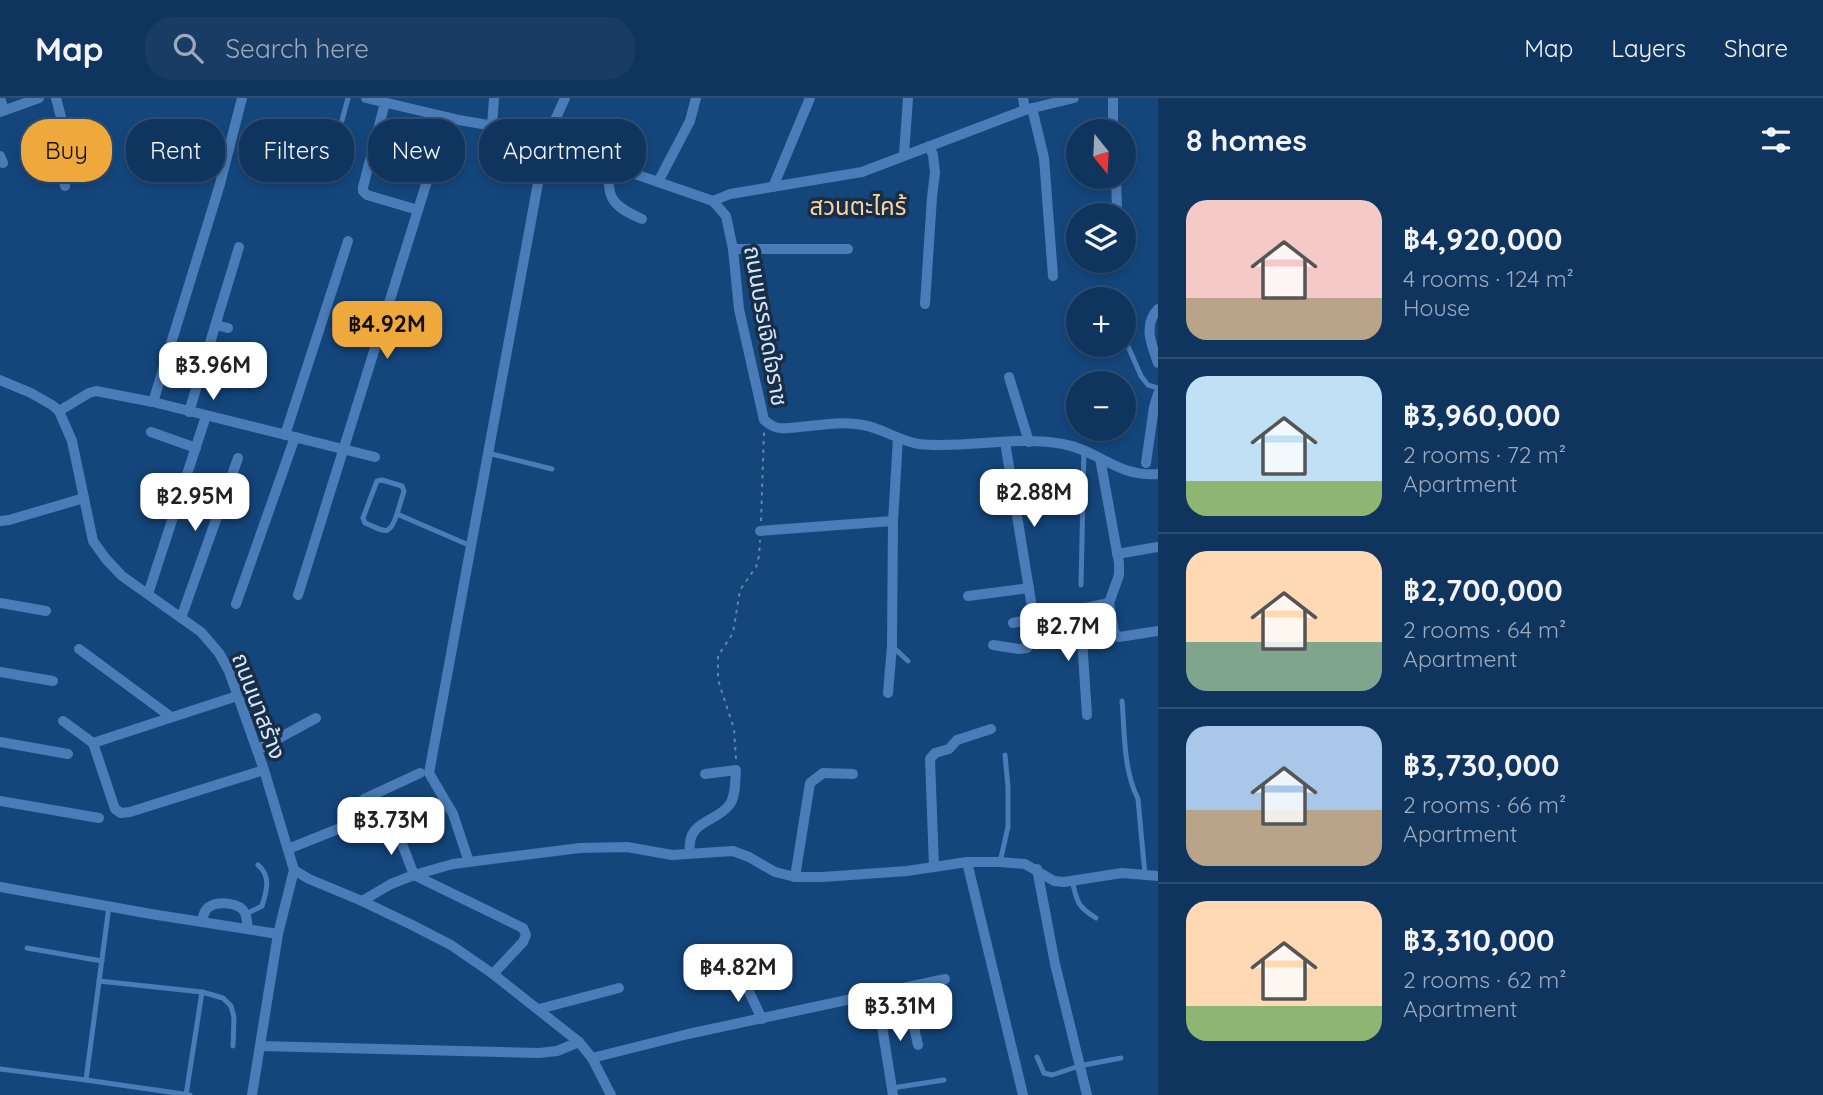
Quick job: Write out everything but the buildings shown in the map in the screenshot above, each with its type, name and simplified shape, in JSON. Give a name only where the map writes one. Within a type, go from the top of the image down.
[{"type":"street","points":[[0,98],[2,111],[39,98]]},
{"type":"street","points":[[56,98],[61,119]]},
{"type":"street","points":[[153,402],[220,184],[242,98]]},
{"type":"street","points":[[366,98],[479,123]]},
{"type":"street","points":[[492,119],[494,98]]},
{"type":"street","points":[[556,119],[565,98]]},
{"type":"street","points":[[658,182],[690,121],[696,98]]},
{"type":"street","points":[[773,187],[810,98]]},
{"type":"street","points":[[904,155],[908,98]]},
{"type":"street","points":[[1023,98],[1044,158],[1053,276]]},
{"type":"street","points":[[646,178],[712,201],[730,194],[862,172],[1029,109],[1074,98]]},
{"type":"street","points":[[1113,98],[1113,119]]},
{"type":"street","points":[[382,101],[363,191],[367,195],[418,209]]},
{"type":"street","points":[[298,595],[447,117]]},
{"type":"street","points":[[925,304],[935,173],[929,146]]},
{"type":"street","points":[[64,182],[65,186]]},
{"type":"street","points":[[469,862],[453,814],[429,773],[538,182]]},
{"type":"street","points":[[609,182],[613,202],[618,208],[642,219]]},
{"type":"street","name":"ถนนบรรเจิดใจราช","points":[[712,201],[726,216],[733,249],[739,309],[764,420],[774,427],[839,423],[864,425],[917,444],[1062,444],[1084,450],[1130,472],[1158,474]]},
{"type":"street","points":[[236,604],[348,241]]},
{"type":"street","points":[[190,412],[239,247]]},
{"type":"street","points":[[733,249],[848,249]]},
{"type":"street","points":[[1158,309],[1148,327],[1158,363]]},
{"type":"street","points":[[216,325],[228,328]]},
{"type":"street","points":[[1009,377],[1029,442]]},
{"type":"street","points":[[0,380],[31,393],[59,411],[96,391],[153,402],[375,457]]},
{"type":"street","points":[[1146,463],[1158,394]]},
{"type":"street","name":"ถนนนาสร้าง","points":[[59,411],[72,441],[93,541],[122,576],[201,632],[219,653],[229,671],[264,770],[294,870],[278,934],[251,1095]]},
{"type":"street","points":[[148,594],[206,416]]},
{"type":"street","points":[[151,432],[195,448]]},
{"type":"street","points":[[888,693],[892,646],[893,521],[898,438]]},
{"type":"street","points":[[993,645],[1027,648],[1034,620],[1005,442]]},
{"type":"street","points":[[181,618],[238,458]]},
{"type":"street","points":[[1100,458],[1119,575],[1108,603],[1114,631],[1117,636],[1158,631]]},
{"type":"street","points":[[0,522],[84,498]]},
{"type":"street","points":[[760,531],[893,521]]},
{"type":"street","points":[[1117,554],[1158,547]]},
{"type":"street","points":[[968,596],[1029,588]]},
{"type":"street","points":[[0,603],[46,611]]},
{"type":"street","points":[[1013,623],[1108,603]]},
{"type":"street","points":[[1080,610],[1087,715]]},
{"type":"street","points":[[79,649],[171,717]]},
{"type":"street","points":[[0,672],[53,681]]},
{"type":"street","points":[[93,743],[237,696]]},
{"type":"street","points":[[257,750],[316,718]]},
{"type":"street","points":[[63,721],[93,743],[115,809],[121,813],[264,770]]},
{"type":"street","points":[[934,867],[930,759],[935,753],[948,749],[957,740],[991,729]]},
{"type":"street","points":[[0,742],[68,754]]},
{"type":"street","points":[[690,853],[689,844],[698,827],[730,805],[733,796],[736,770],[705,774]]},
{"type":"street","points":[[288,849],[343,827],[353,821],[358,805],[364,799],[420,773]]},
{"type":"street","points":[[795,877],[810,783],[823,773],[853,774]]},
{"type":"street","points":[[0,801],[99,818]]},
{"type":"street","points":[[396,828],[414,874],[523,928],[526,936],[523,942],[493,974]]},
{"type":"street","points":[[362,901],[414,874],[453,864],[580,848],[626,847],[672,855],[733,851],[775,872],[795,877],[907,871],[967,862],[1025,864],[1054,881],[1064,882],[1122,873],[1158,876]]},
{"type":"street","points":[[967,862],[1023,1095]]},
{"type":"street","points":[[1037,869],[1055,964],[1087,1095]]},
{"type":"street","points":[[294,870],[325,887],[410,923],[451,945],[493,974],[579,1042],[592,1058],[611,1095]]},
{"type":"street","points":[[0,887],[278,934]]},
{"type":"street","points":[[202,922],[205,910],[210,906],[219,903],[233,905],[242,908],[246,914],[248,929]]},
{"type":"street","points":[[741,975],[762,1019]]},
{"type":"street","points":[[592,1058],[688,1034],[945,979]]},
{"type":"street","points":[[539,1009],[620,988]]},
{"type":"street","points":[[890,992],[911,1018],[918,1045]]},
{"type":"street","points":[[877,995],[893,1092]]},
{"type":"street","points":[[260,1045],[539,1053],[557,1051],[579,1042]]},
{"type":"lane","points":[[342,119],[348,98]]},
{"type":"lane","points":[[1133,357],[1148,385],[1158,388]]},
{"type":"lane","points":[[1081,585],[1084,450]]},
{"type":"lane","points":[[488,453],[552,469]]},
{"type":"lane","points":[[377,481],[401,486],[404,491],[397,513],[393,528],[389,530],[364,521],[377,481]]},
{"type":"lane","points":[[397,513],[471,546]]},
{"type":"lane","points":[[892,646],[908,661]]},
{"type":"lane","points":[[1122,701],[1128,770],[1138,799],[1145,875]]},
{"type":"lane","points":[[1000,862],[1008,827],[1005,755]]},
{"type":"lane","points":[[246,914],[262,906],[265,898],[268,881],[265,870],[258,865]]},
{"type":"lane","points":[[1072,880],[1077,901],[1082,909],[1096,918]]},
{"type":"lane","points":[[86,1080],[109,906]]},
{"type":"lane","points":[[27,948],[102,961]]},
{"type":"lane","points":[[99,981],[202,992],[223,998],[231,1006],[234,1017],[233,1046]]},
{"type":"lane","points":[[0,1069],[188,1095],[202,992]]},
{"type":"lane","points":[[1037,1057],[1042,1071],[1052,1076],[1079,1066],[1121,1058]]},
{"type":"lane","points":[[893,1092],[944,1080]]},
{"type":"path","points":[[736,770],[734,729],[718,680],[718,656],[733,633],[740,590],[756,567],[759,556],[764,420]]},
{"type":"district","name":"สวนตะไคร้","points":[[858,207]]}]
